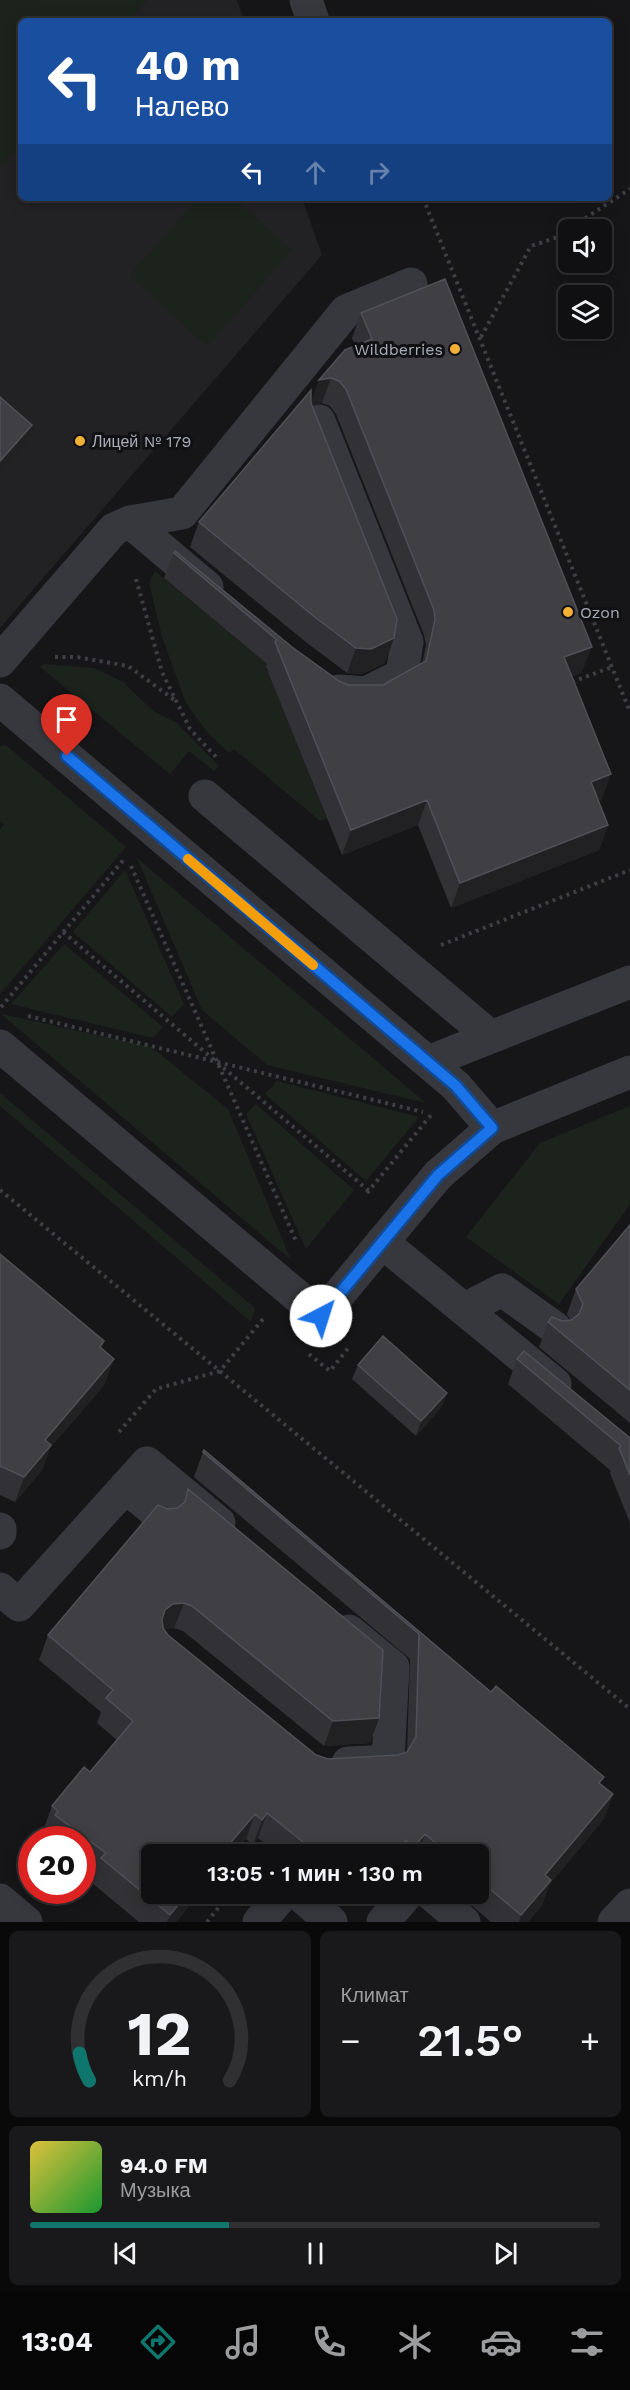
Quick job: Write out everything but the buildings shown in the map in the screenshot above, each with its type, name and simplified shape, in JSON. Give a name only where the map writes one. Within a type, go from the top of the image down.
[{"type":"street","points":[[306,0],[312,18]]},
{"type":"street","points":[[0,661],[114,529],[130,522],[182,513],[346,311],[411,284]]},
{"type":"street","points":[[313,671],[340,691],[366,693],[402,675],[407,642],[319,421]]},
{"type":"street","points":[[130,522],[232,607]]},
{"type":"street","points":[[0,700],[456,1086],[492,1128]]},
{"type":"street","points":[[205,796],[491,1037]]},
{"type":"street","points":[[428,1062],[630,982]]},
{"type":"street","points":[[0,1046],[321,1316],[438,1175],[492,1128],[630,1072]]},
{"type":"street","points":[[382,1242],[575,1401]]},
{"type":"street","points":[[465,1309],[502,1290],[555,1328]]},
{"type":"street","points":[[0,1589],[19,1605],[147,1463],[238,1539]]},
{"type":"street","points":[[125,1487],[161,1516]]},
{"type":"street","points":[[318,1765],[388,1761],[393,1667],[329,1614]]},
{"type":"street","points":[[0,1900],[26,1922]]},
{"type":"street","points":[[259,1922],[275,1904]]},
{"type":"street","points":[[311,1904],[331,1922]]},
{"type":"street","points":[[382,1922],[398,1904]]},
{"type":"street","points":[[443,1904],[464,1922]]},
{"type":"street","points":[[614,1922],[630,1905]]},
{"type":"path","points":[[612,201],[630,189]]},
{"type":"path","points":[[424,201],[630,712]]},
{"type":"path","points":[[480,338],[531,246],[555,238],[612,201]]},
{"type":"path","points":[[135,575],[162,672],[190,729],[222,763]]},
{"type":"path","points":[[54,657],[77,657],[128,666],[177,701]]},
{"type":"path","points":[[564,685],[612,667]]},
{"type":"path","points":[[11,1012],[0,1009],[127,855],[307,1267],[220,1371],[156,1389],[111,1442]]},
{"type":"path","points":[[63,932],[369,1191]]},
{"type":"path","points":[[23,1015],[432,1114]]},
{"type":"path","points":[[362,1199],[456,1086]]},
{"type":"path","points":[[0,1190],[630,1709]]},
{"type":"path","points":[[259,1309],[264,1318],[272,1324]]},
{"type":"path","points":[[305,1351],[330,1371],[352,1343]]},
{"type":"path","points":[[207,1922],[221,1904]]},
{"type":"shaded area","name":"Лицей № 179","points":[[0,0],[237,0],[243,18],[18,18],[18,201],[303,201],[322,255],[0,628]]},
{"type":"shaded area","points":[[0,0],[147,0],[132,18],[18,18],[18,148],[0,169]]},
{"type":"shaded area","points":[[195,201],[238,201],[292,250],[208,347],[129,276]]},
{"type":"shaded area","points":[[155,571],[268,665],[265,669],[281,683],[276,690],[327,818],[320,821],[234,749],[229,753],[207,732],[186,703],[162,637],[149,583]]},
{"type":"shaded area","points":[[44,664],[94,668],[123,682],[153,711],[177,723],[219,766],[214,771],[189,751],[170,774],[40,667]]},
{"type":"shaded area","points":[[6,745],[126,847],[0,994],[0,829],[4,824],[0,821],[0,746]]},
{"type":"shaded area","points":[[137,858],[426,1103],[267,1065],[202,1010]]},
{"type":"shaded area","points":[[125,870],[184,1004],[172,1017],[73,932]]},
{"type":"shaded area","points":[[64,944],[163,1027],[153,1038],[11,1004]]},
{"type":"shaded area","points":[[1,1014],[151,1047],[228,1109],[291,1260]]},
{"type":"shaded area","points":[[277,1081],[419,1117],[366,1181],[265,1094]]},
{"type":"shaded area","points":[[0,1093],[255,1308],[251,1322],[0,1106]]},
{"type":"shaded area","points":[[256,1104],[354,1190],[306,1249],[246,1114]]},
{"type":"shaded area","points":[[630,1106],[630,1204],[559,1304],[466,1237],[540,1143]]},
{"type":"slow traffic","points":[[188,859],[313,965]]},
{"type":"place","name":"Wildberries","points":[[455,349]]},
{"type":"place","name":"Лицей № 179","points":[[80,441]]},
{"type":"place","name":"Ozon","points":[[568,612]]},
{"type":"route","points":[[67,756],[456,1086],[492,1128],[438,1175],[321,1316]]}]
